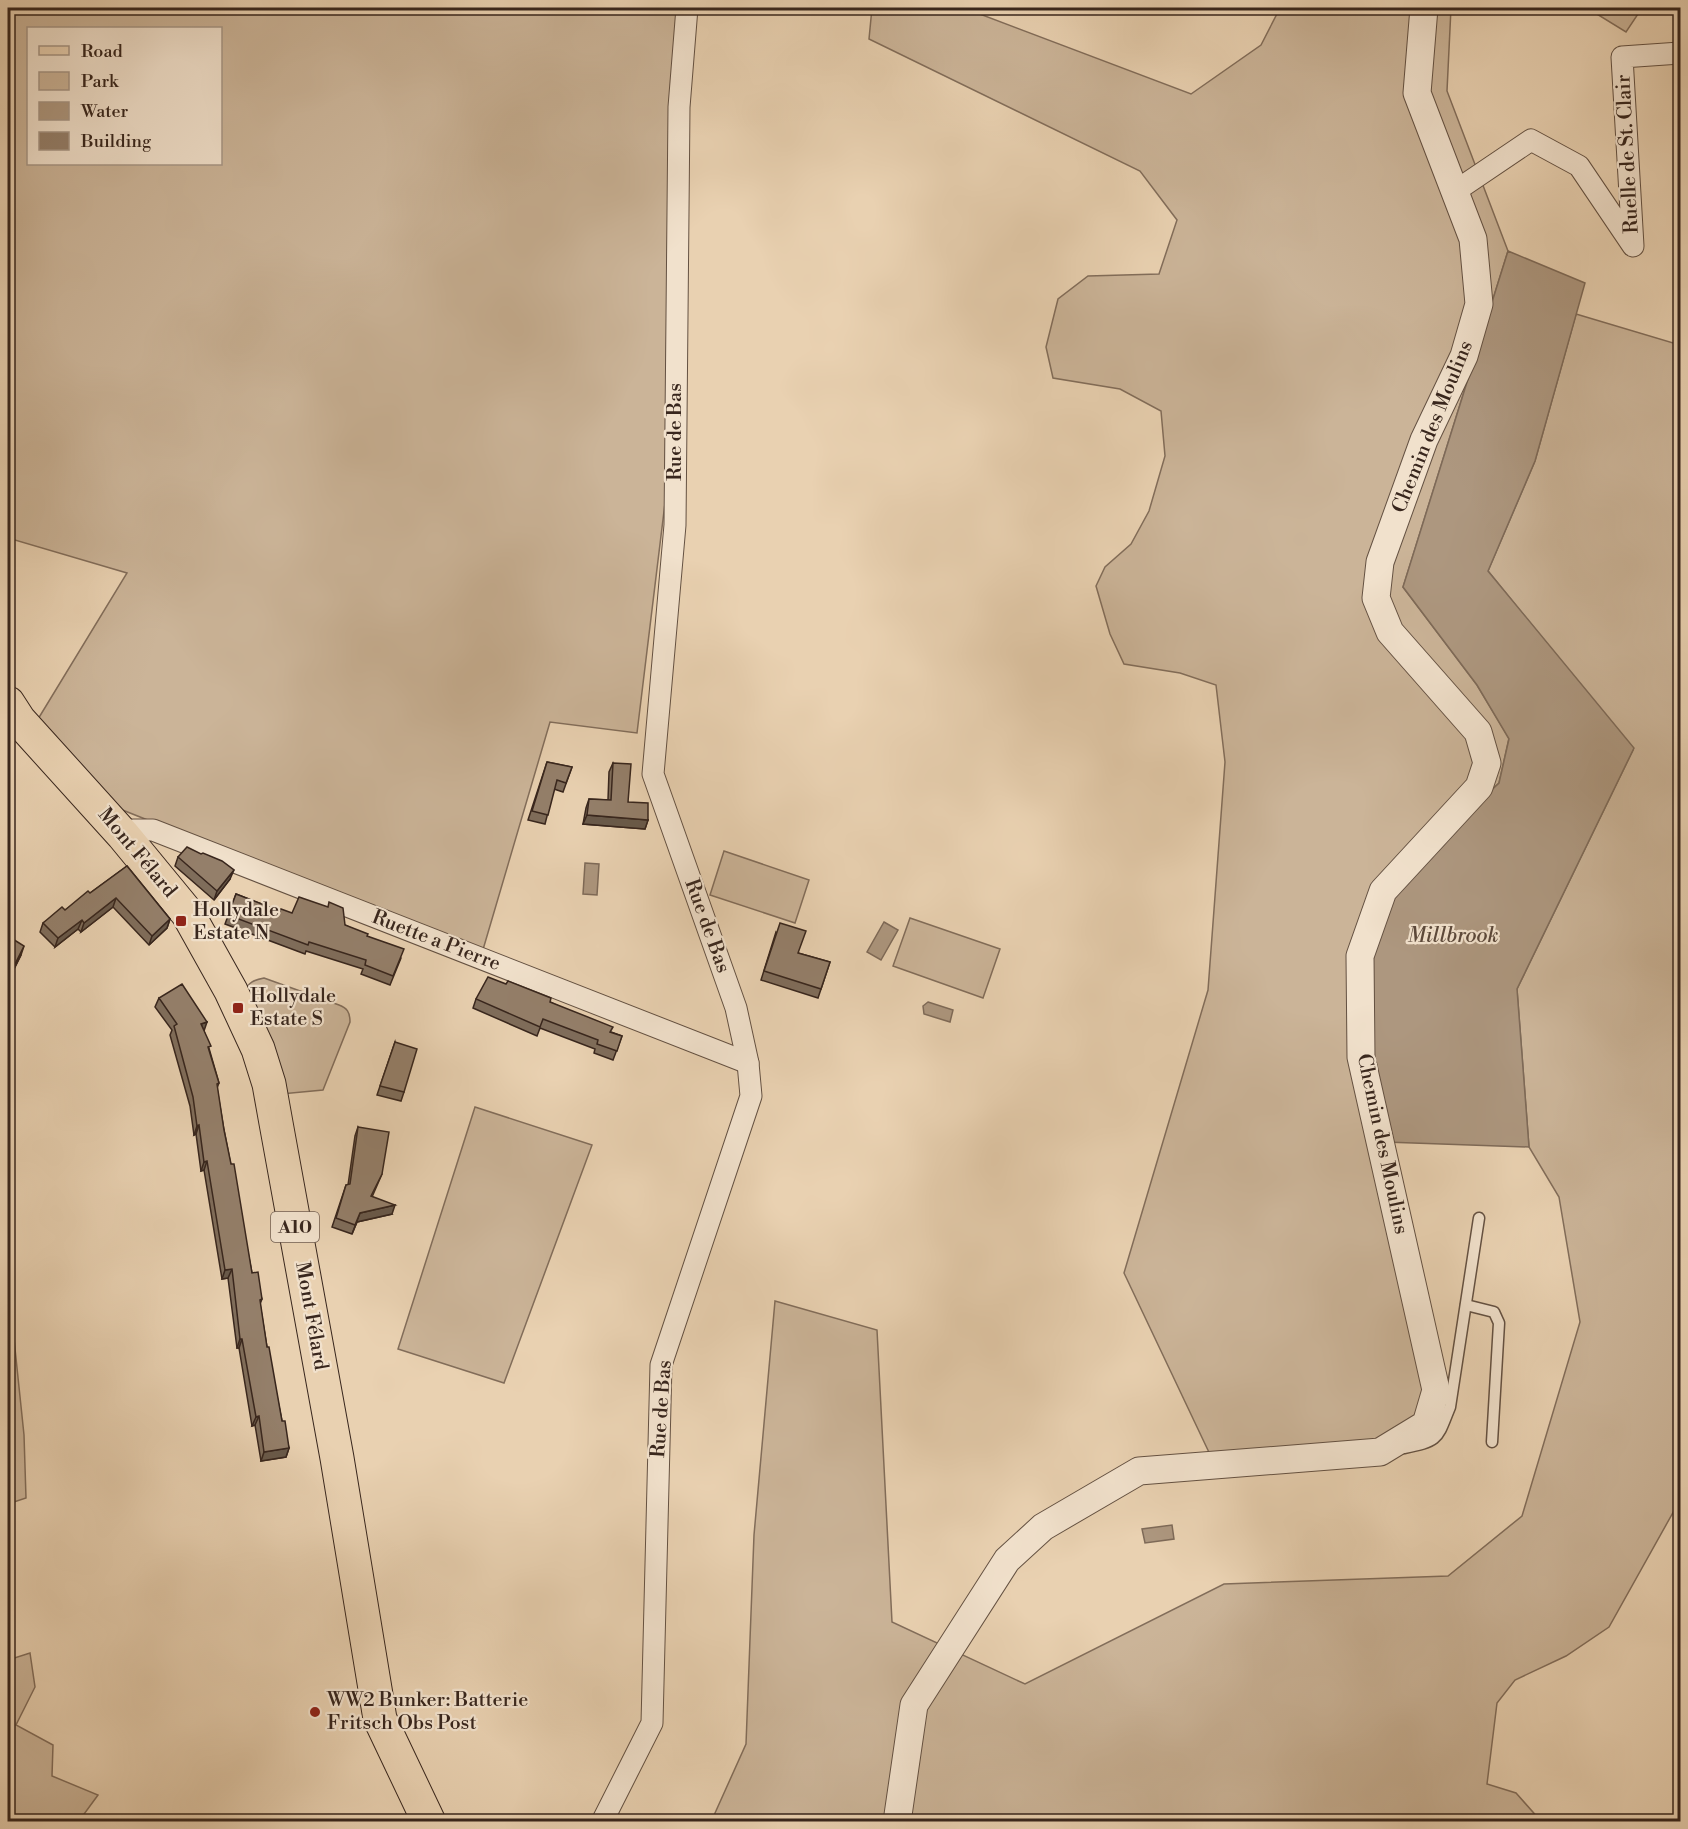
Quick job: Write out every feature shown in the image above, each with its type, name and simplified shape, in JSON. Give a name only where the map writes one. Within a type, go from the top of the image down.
[{"type":"main road","name":"Mont Félard","points":[[8,703],[19,720],[123,835],[188,914],[231,991],[258,1049],[269,1083],[337,1458],[380,1719],[429,1821]]},
{"type":"street","name":"Rue de Bas","points":[[602,1821],[652,1723],[661,1365],[751,1096],[748,1063],[736,1008],[653,774],[675,525],[679,107],[687,8]]},
{"type":"street","name":"Chemin des Moulins","points":[[897,1821],[914,1705],[1007,1560],[1043,1527],[1139,1471],[1380,1452],[1426,1424],[1436,1390],[1361,1058],[1360,956],[1383,891],[1479,787],[1487,763],[1478,732],[1390,632],[1376,598],[1380,562],[1424,440],[1464,356],[1479,304],[1473,239],[1417,93],[1424,8]]},
{"type":"street","name":"Ruelle de St. Clair","points":[[1455,192],[1530,140],[1579,166],[1633,246],[1622,57],[1680,53]]},
{"type":"street","name":"Ruette a Pierre","points":[[123,835],[133,830],[153,830],[748,1063]]},
{"type":"lane","points":[[1380,1452],[1425,1444],[1439,1436],[1450,1407],[1479,1218]]},
{"type":"lane","points":[[1466,1305],[1494,1312],[1499,1323],[1492,1442]]},
{"type":"green space","points":[[8,8],[681,8],[669,116],[665,503],[637,733],[550,722],[482,953],[120,809],[35,724],[127,573],[8,538]]},
{"type":"green space","points":[[872,8],[964,8],[1191,94],[1261,45],[1280,8],[1451,8],[1447,91],[1508,251],[1403,587],[1477,685],[1509,738],[1499,783],[1383,891],[1360,956],[1436,1390],[1426,1424],[1380,1452],[1215,1465],[1124,1273],[1208,990],[1225,762],[1216,685],[1180,673],[1124,664],[1110,634],[1096,586],[1105,567],[1131,544],[1149,511],[1165,456],[1161,411],[1120,389],[1053,378],[1046,347],[1058,299],[1088,276],[1159,274],[1177,220],[1140,171],[869,39]]},
{"type":"green space","points":[[1587,8],[1642,8],[1626,32]]},
{"type":"green space","points":[[1576,314],[1680,345],[1680,1500],[1609,1627],[1566,1656],[1515,1680],[1497,1703],[1487,1784],[1516,1793],[1540,1821],[711,1822],[746,1744],[754,1535],[775,1301],[877,1330],[892,1622],[1025,1684],[1224,1584],[1448,1576],[1522,1516],[1580,1322],[1559,1197],[1529,1147],[1517,989],[1633,750],[1488,571],[1535,461]]},
{"type":"green space","points":[[724,851],[809,880],[795,923],[710,895]]},
{"type":"green space","points":[[910,918],[1000,949],[983,998],[893,966]]},
{"type":"green space","points":[[264,978],[339,1005],[349,1013],[350,1022],[323,1090],[281,1094],[244,993],[252,982]]},
{"type":"green space","points":[[475,1107],[592,1145],[504,1383],[398,1349]]},
{"type":"green space","points":[[8,1333],[14,1339],[24,1435],[26,1498],[8,1504]]},
{"type":"green space","points":[[30,1653],[35,1687],[16,1725],[53,1745],[52,1776],[98,1795],[79,1821],[8,1821],[8,1660]]},
{"type":"water","name":"Millbrook","points":[[1508,251],[1585,283],[1535,461],[1488,571],[1634,748],[1517,989],[1529,1147],[1385,1142],[1361,1046],[1383,891],[1499,783],[1509,739],[1477,685],[1403,587]]},
{"type":"water","points":[[585,863],[599,864],[597,895],[583,894]]},
{"type":"water","points":[[884,922],[898,930],[881,960],[867,952]]},
{"type":"water","points":[[928,1002],[953,1010],[950,1022],[924,1014],[923,1006]]},
{"type":"water","points":[[1172,1525],[1174,1539],[1145,1543],[1142,1529]]},
{"type":"building","points":[[547,762],[572,767],[566,783],[557,780],[548,815],[532,811]]},
{"type":"building","points":[[613,763],[631,764],[628,802],[648,803],[648,820],[587,815],[589,799],[611,800]]},
{"type":"building","points":[[187,847],[222,861],[234,870],[217,891],[178,857]]},
{"type":"building","points":[[127,866],[170,919],[152,936],[116,898],[84,923],[82,920],[58,938],[43,923],[62,907],[65,910],[88,891],[90,893]]},
{"type":"building","points":[[236,894],[280,911],[281,909],[292,913],[299,897],[328,907],[329,902],[343,908],[345,925],[368,934],[367,936],[404,949],[393,976],[365,965],[366,960],[309,942],[308,945],[228,915]]},
{"type":"building","points":[[780,923],[806,931],[798,953],[830,962],[821,989],[764,971]]},
{"type":"building","points":[[8,936],[24,946],[15,964],[8,959]]},
{"type":"building","points":[[488,977],[506,984],[508,981],[551,998],[550,1002],[613,1027],[610,1032],[622,1036],[617,1051],[597,1044],[598,1040],[543,1019],[540,1027],[476,999]]},
{"type":"building","points":[[182,984],[207,1022],[201,1024],[211,1046],[208,1047],[219,1083],[217,1084],[224,1130],[231,1164],[234,1164],[252,1273],[258,1272],[267,1347],[269,1347],[289,1448],[264,1452],[259,1416],[256,1417],[242,1339],[240,1339],[232,1269],[225,1270],[207,1161],[204,1162],[193,1097],[174,1026],[177,1024],[159,998]]},
{"type":"building","points":[[395,1042],[417,1049],[404,1092],[380,1086]]},
{"type":"building","points":[[358,1127],[389,1132],[382,1174],[371,1196],[395,1205],[360,1213],[355,1225],[336,1218],[346,1185],[350,1184]]},
{"type":"place","name":"Hollydale Estate N","points":[[181,921]]},
{"type":"place","name":"Hollydale Estate S","points":[[238,1008]]},
{"type":"place","name":"WW2 Bunker: Batterie Fritsch Obs Post","points":[[315,1712]]}]
